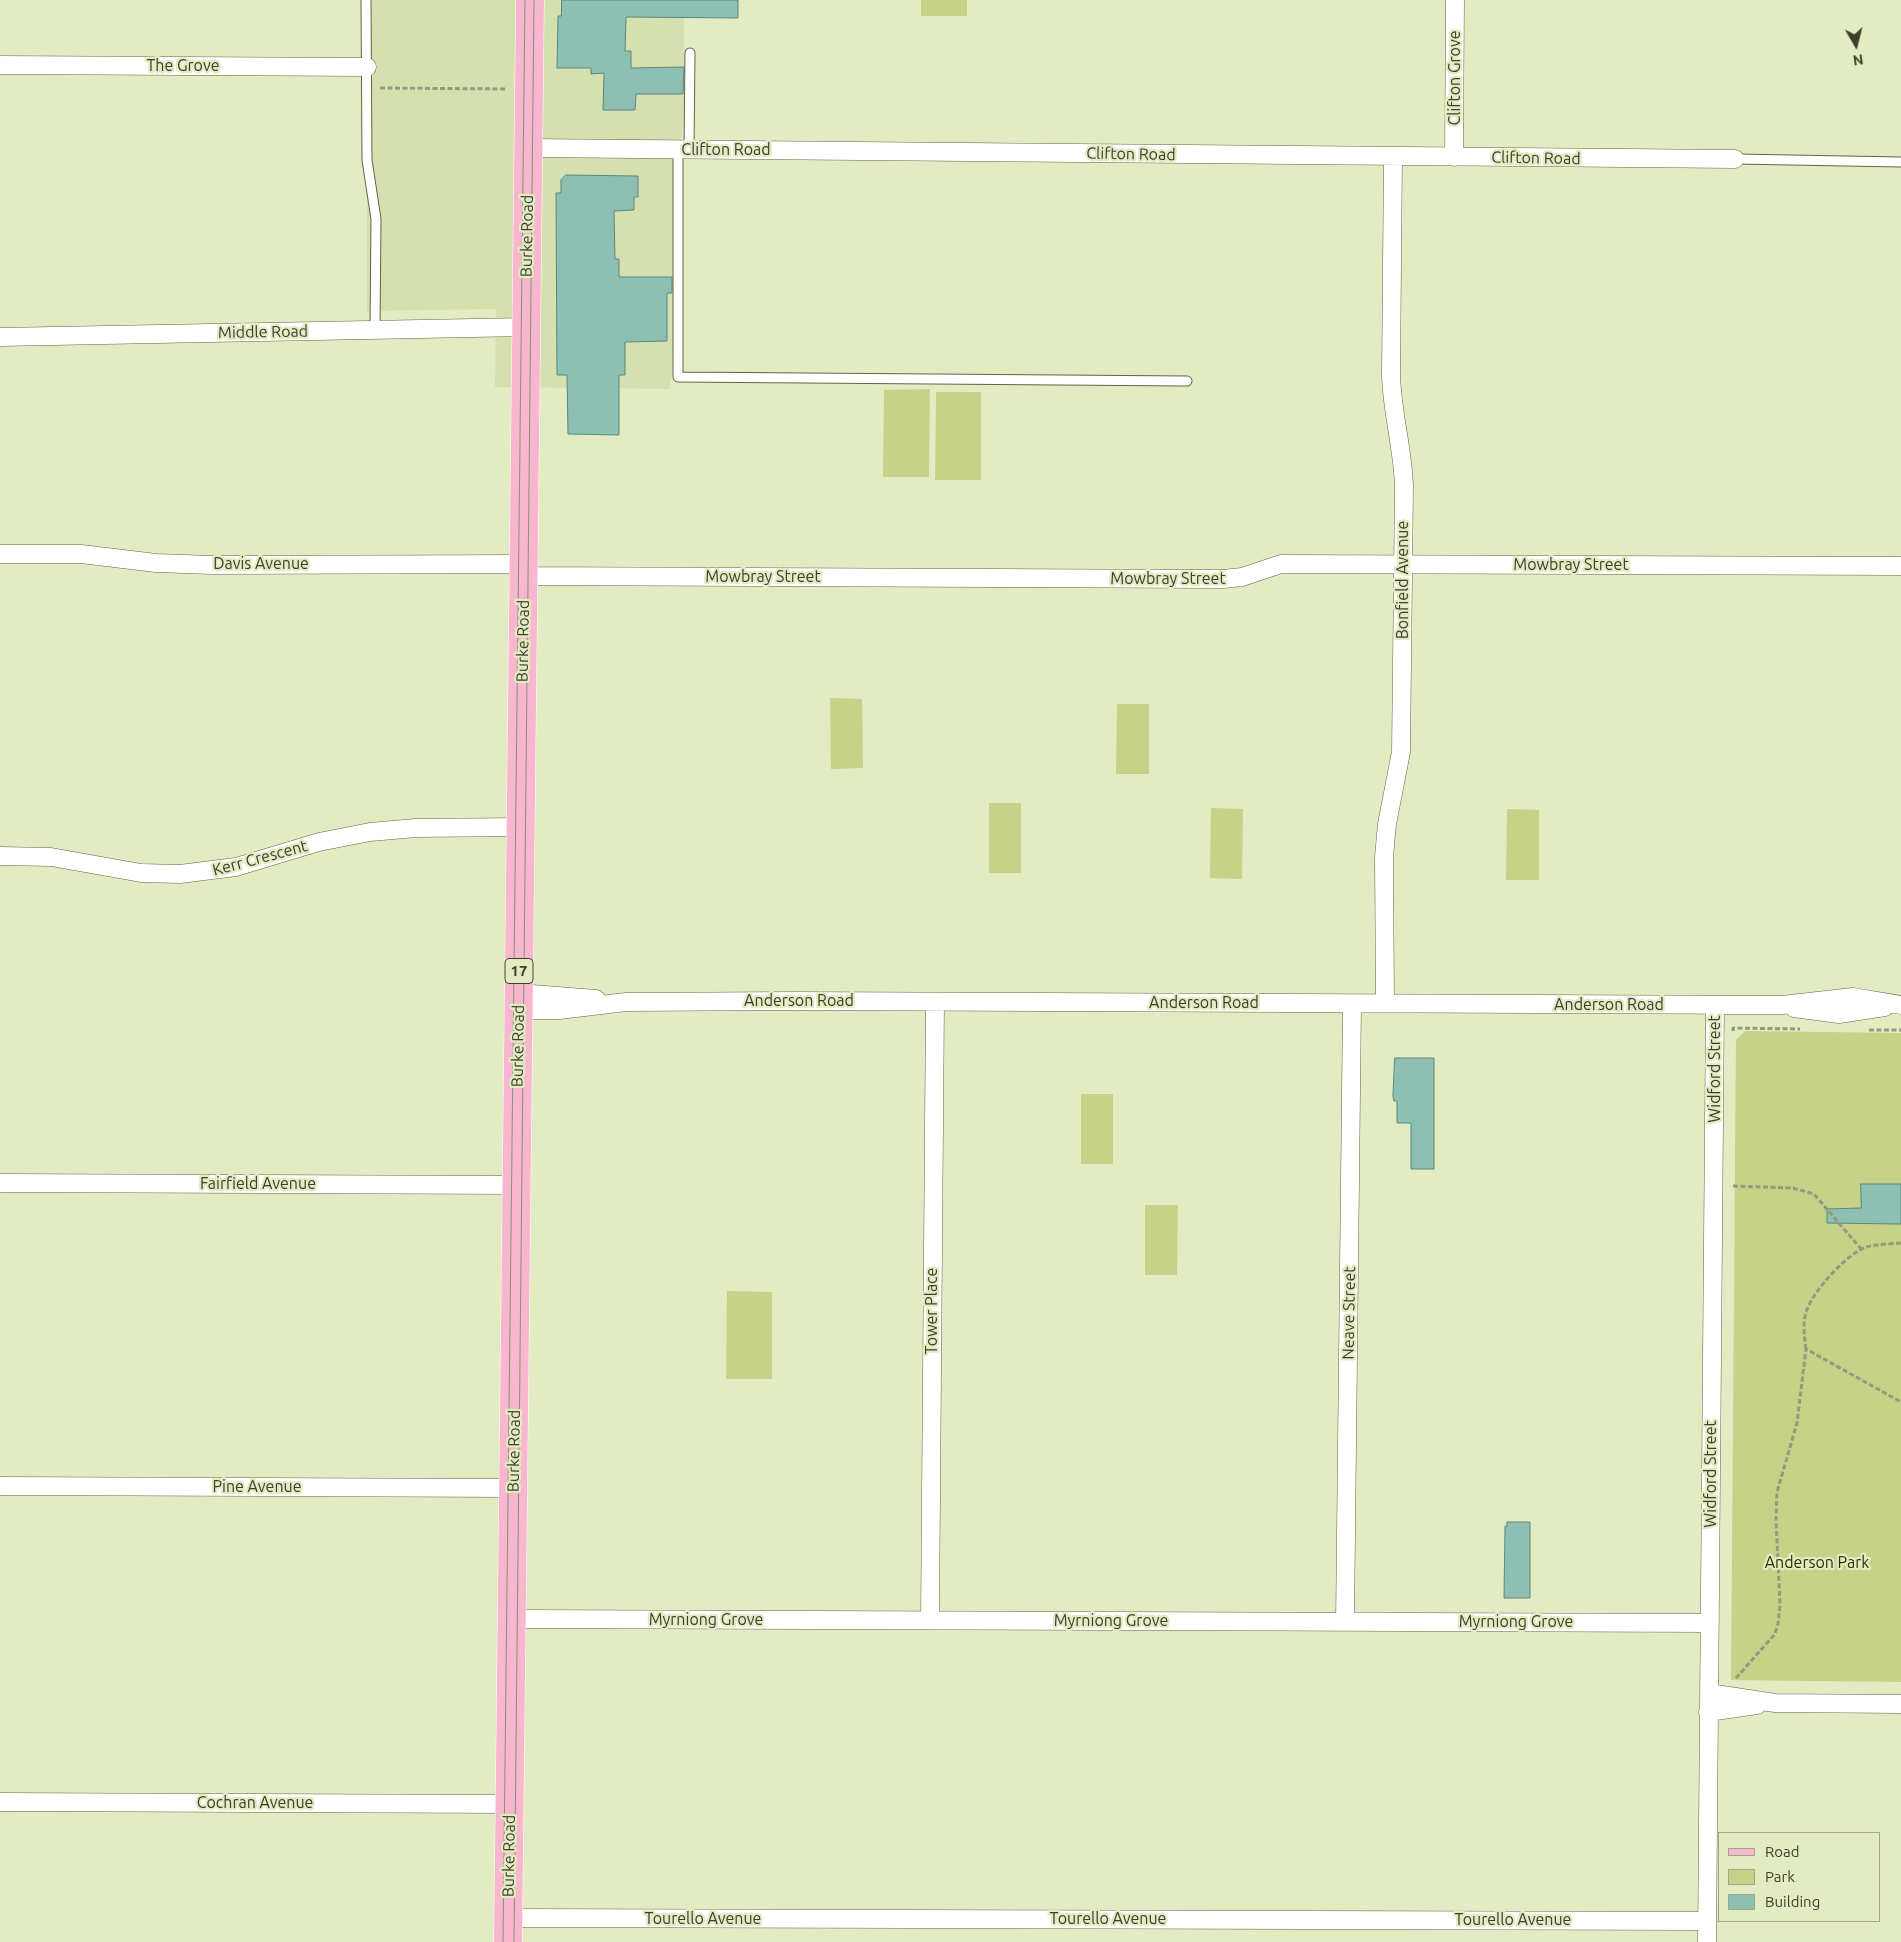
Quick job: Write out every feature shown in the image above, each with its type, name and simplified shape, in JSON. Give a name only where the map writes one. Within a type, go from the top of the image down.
[{"type":"main road","name":"Burke Road","points":[[508,1930],[530,0]]},
{"type":"street","name":"Clifton Grove","points":[[1454,157],[1455,0]]},
{"type":"street","name":"The Grove","points":[[0,65],[367,67]]},
{"type":"street","name":"Clifton Road","points":[[528,148],[1735,159]]},
{"type":"street","name":"Bonfield Avenue","points":[[1384,1004],[1384,857],[1387,824],[1401,752],[1404,470],[1391,375],[1393,157]]},
{"type":"street","name":"Middle Road","points":[[0,337],[526,327]]},
{"type":"street","name":"Davis Avenue","points":[[0,554],[81,554],[156,563],[523,570]]},
{"type":"street","name":"Mowbray Street","points":[[523,570],[1223,580],[1281,564],[1901,566]]},
{"type":"street","name":"Kerr Crescent","points":[[0,856],[52,857],[141,873],[180,874],[236,867],[328,840],[370,832],[408,828],[520,827]]},
{"type":"street","name":"Anderson Road","points":[[519,1002],[562,995],[626,1002],[1782,1005],[1820,1013],[1839,1014],[1901,1005]]},
{"type":"street","name":"Tower Place","points":[[930,1620],[935,1002]]},
{"type":"street","name":"Neave Street","points":[[1345,1622],[1352,1004]]},
{"type":"street","name":"Widford Street","points":[[1707,1942],[1715,1005]]},
{"type":"street","name":"Fairfield Avenue","points":[[0,1183],[516,1185]]},
{"type":"street","name":"Pine Avenue","points":[[0,1486],[513,1488]]},
{"type":"street","name":"Myrniong Grove","points":[[512,1619],[1710,1623]]},
{"type":"street","points":[[1708,1693],[1775,1703],[1901,1704]]},
{"type":"street","points":[[1708,1712],[1775,1703]]},
{"type":"street","name":"Cochran Avenue","points":[[0,1802],[510,1804]]},
{"type":"street","name":"Tourello Avenue","points":[[508,1930],[1707,1921]]},
{"type":"lane","points":[[366,0],[367,160],[376,219],[375,330]]},
{"type":"lane","points":[[690,53],[684,149],[678,377],[1187,381]]},
{"type":"lane","points":[[1735,159],[1901,162]]},
{"type":"path","points":[[367,88],[529,89]]},
{"type":"path","points":[[1733,1038],[1733,1028],[1802,1029]]},
{"type":"path","points":[[1862,1030],[1901,1030]]},
{"type":"path","points":[[1733,1176],[1733,1196]]},
{"type":"path","points":[[1733,1186],[1794,1188],[1814,1194],[1862,1250]]},
{"type":"path","points":[[1734,1683],[1774,1634],[1778,1624],[1780,1588],[1776,1519],[1778,1492],[1797,1423],[1806,1349],[1803,1330],[1807,1308],[1819,1289],[1848,1257],[1868,1247],[1901,1243]]},
{"type":"path","points":[[1806,1349],[1901,1402]]},
{"type":"shaded area","points":[[367,0],[734,0],[684,9],[684,118],[675,177],[672,376],[669,389],[495,387],[496,309],[367,311]]},
{"type":"green space","points":[[921,0],[967,0],[967,16],[921,16]]},
{"type":"green space","points":[[930,389],[929,477],[883,477],[884,390]]},
{"type":"green space","points":[[936,392],[981,392],[981,480],[935,480]]},
{"type":"green space","points":[[830,698],[862,699],[863,768],[831,769]]},
{"type":"green space","points":[[1117,704],[1149,704],[1149,774],[1116,774]]},
{"type":"green space","points":[[989,803],[1021,803],[1021,873],[989,873]]},
{"type":"green space","points":[[1211,808],[1243,809],[1242,879],[1210,878]]},
{"type":"green space","points":[[1507,809],[1539,810],[1539,880],[1506,880]]},
{"type":"green space","name":"Anderson Park","points":[[1745,1031],[1901,1033],[1901,1682],[1731,1680],[1736,1040]]},
{"type":"green space","points":[[1081,1094],[1113,1094],[1113,1164],[1081,1164]]},
{"type":"green space","points":[[1145,1205],[1178,1205],[1177,1275],[1145,1275]]},
{"type":"green space","points":[[727,1291],[772,1292],[772,1379],[726,1379]]},
{"type":"building","points":[[562,0],[738,0],[738,18],[626,17],[625,51],[631,51],[631,68],[684,67],[683,94],[636,94],[635,110],[603,110],[604,73],[591,74],[591,68],[557,68],[558,16],[561,16]]},
{"type":"building","points":[[566,175],[638,176],[638,197],[634,197],[634,210],[614,211],[615,259],[619,259],[619,277],[672,277],[672,293],[667,293],[667,341],[625,342],[625,375],[619,375],[619,435],[568,434],[567,375],[557,375],[556,193],[561,193],[561,180]]},
{"type":"building","points":[[1395,1058],[1434,1058],[1434,1169],[1411,1169],[1411,1123],[1397,1123],[1397,1101],[1394,1101],[1393,1097]]},
{"type":"building","points":[[1861,1184],[1901,1184],[1901,1224],[1827,1223],[1827,1209],[1861,1208]]},
{"type":"building","points":[[1507,1522],[1530,1522],[1530,1598],[1504,1598],[1505,1526],[1507,1526]]},
{"type":"tram line","points":[[503,1942],[525,0]]},
{"type":"tram line","points":[[514,1942],[534,0]]}]
